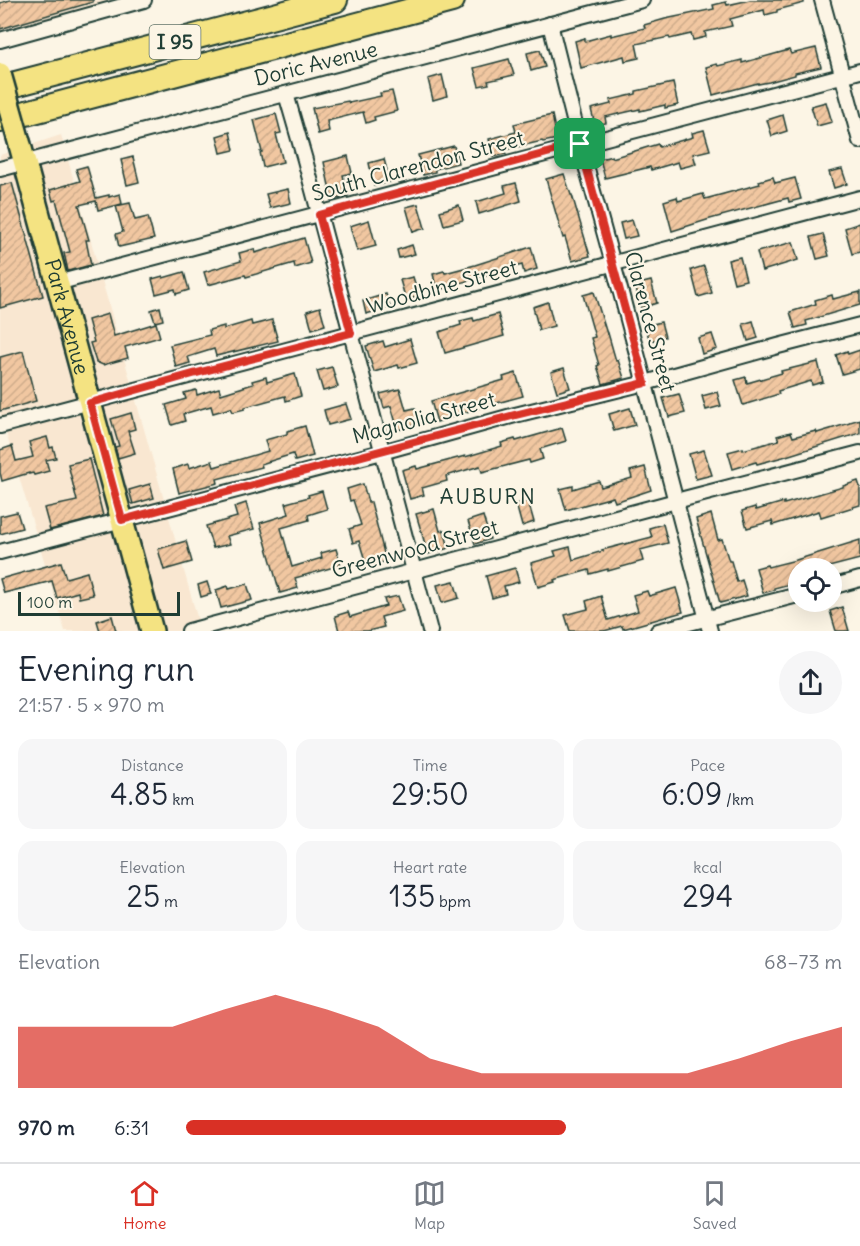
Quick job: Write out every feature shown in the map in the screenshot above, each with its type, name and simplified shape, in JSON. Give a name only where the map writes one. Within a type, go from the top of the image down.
[{"type":"highway","name":"I 95","points":[[0,88],[335,0]]},
{"type":"highway","name":"I 95","points":[[0,120],[452,0]]},
{"type":"highway","points":[[15,147],[278,46]]},
{"type":"main road","name":"Park Avenue","points":[[0,74],[15,147],[57,282],[152,631]]},
{"type":"street","points":[[0,40],[111,4],[144,0]]},
{"type":"street","name":"Doric Avenue","points":[[0,169],[15,147],[286,94],[642,0]]},
{"type":"street","points":[[822,0],[860,141]]},
{"type":"street","name":"Clarence Street","points":[[550,24],[708,625]]},
{"type":"street","name":"South Clarendon Street","points":[[57,282],[860,71]]},
{"type":"street","points":[[286,94],[430,631]]},
{"type":"street","name":"Woodbine Street","points":[[0,426],[860,198]]},
{"type":"street","name":"Magnolia Street","points":[[0,552],[860,325]]},
{"type":"street","name":"Greenwood Street","points":[[189,631],[860,453]]},
{"type":"street","points":[[842,584],[860,579]]},
{"type":"street","points":[[658,631],[708,625],[788,598]]},
{"type":"shaded area","points":[[0,0],[143,0],[0,39]]},
{"type":"shaded area","points":[[61,135],[201,631],[65,631],[0,413],[0,155]]},
{"type":"building","points":[[10,0],[93,0],[93,2],[0,29],[0,3]]},
{"type":"building","points":[[750,0],[804,0],[804,3],[765,15],[764,10],[730,19],[732,26],[705,32],[706,37],[693,40],[691,34],[636,44],[639,58],[625,61],[624,56],[581,68],[575,41],[585,38],[585,41],[645,28],[644,25],[665,19],[714,9],[713,5],[726,2],[727,5]]},
{"type":"building","points":[[816,48],[821,67],[713,95],[706,67],[742,60],[742,63],[789,50],[791,54]]},
{"type":"building","points":[[540,50],[545,67],[531,71],[527,53]]},
{"type":"building","points":[[509,59],[514,75],[488,81],[489,84],[479,86],[474,68]]},
{"type":"building","points":[[442,75],[447,96],[433,100],[428,79]]},
{"type":"building","points":[[673,83],[678,105],[665,108],[665,105],[640,111],[640,109],[605,117],[606,123],[595,125],[591,109],[611,104],[610,100],[636,94],[636,91]]},
{"type":"building","points":[[392,91],[397,111],[374,117],[375,120],[366,123],[363,112],[327,121],[329,131],[318,134],[312,108],[348,101],[349,103],[381,96],[380,93]]},
{"type":"building","points":[[826,102],[832,122],[817,126],[811,106]]},
{"type":"building","points":[[276,114],[281,133],[276,134],[283,162],[263,167],[260,152],[262,152],[254,120]]},
{"type":"building","points":[[552,115],[557,139],[504,150],[506,154],[493,157],[489,139],[516,132],[514,124]]},
{"type":"building","points":[[783,115],[787,131],[772,136],[767,120]]},
{"type":"building","points":[[704,130],[710,150],[693,154],[696,164],[680,168],[678,162],[651,170],[650,167],[605,178],[600,159],[612,156],[612,158],[658,144],[659,147],[693,137],[692,133]]},
{"type":"building","points":[[230,132],[234,150],[221,153],[217,136]]},
{"type":"building","points":[[454,146],[458,163],[423,175],[418,155]]},
{"type":"building","points":[[348,156],[352,173],[343,175],[348,196],[332,200],[324,162]]},
{"type":"building","points":[[133,157],[139,182],[127,185],[121,160]]},
{"type":"building","points":[[384,159],[390,182],[374,186],[369,163]]},
{"type":"building","points":[[87,166],[96,198],[120,194],[122,204],[98,210],[96,201],[79,205],[89,240],[86,240],[91,265],[68,271],[64,253],[70,252],[56,200],[53,201],[50,190],[80,181],[76,169]]},
{"type":"building","points":[[842,169],[847,184],[834,188],[829,172]]},
{"type":"building","points":[[564,174],[590,256],[572,261],[546,179]]},
{"type":"building","points":[[773,177],[775,183],[795,178],[801,199],[789,202],[788,198],[672,231],[664,201],[677,197],[678,201],[703,194],[705,199],[760,184],[759,181]]},
{"type":"building","points":[[12,183],[43,296],[0,308],[0,186]]},
{"type":"building","points":[[516,183],[521,201],[479,214],[476,202],[506,193],[504,186]]},
{"type":"building","points":[[288,189],[291,203],[270,208],[266,194]]},
{"type":"building","points":[[130,203],[135,220],[148,217],[154,239],[119,247],[116,234],[123,232],[116,206]]},
{"type":"building","points":[[418,204],[425,228],[413,232],[406,207]]},
{"type":"building","points":[[459,205],[463,220],[444,225],[440,211]]},
{"type":"building","points":[[369,220],[376,246],[357,251],[350,226]]},
{"type":"building","points":[[632,220],[637,236],[624,239],[620,223]]},
{"type":"building","points":[[860,223],[860,252],[852,254],[845,228]]},
{"type":"building","points":[[823,234],[829,256],[817,259],[811,237]]},
{"type":"building","points":[[304,238],[311,263],[295,268],[294,263],[208,285],[204,272],[241,261],[239,253],[254,249],[255,253]]},
{"type":"building","points":[[793,242],[798,260],[762,271],[757,252]]},
{"type":"building","points":[[412,245],[415,254],[399,258],[397,250]]},
{"type":"building","points":[[531,247],[537,269],[524,273],[522,265],[437,291],[433,274],[475,265]]},
{"type":"building","points":[[740,257],[746,280],[734,283],[728,260]]},
{"type":"building","points":[[704,266],[712,293],[698,297],[691,270]]},
{"type":"building","points":[[184,272],[189,290],[176,294],[175,289],[156,294],[152,279]]},
{"type":"building","points":[[413,277],[419,296],[406,300],[400,280]]},
{"type":"building","points":[[651,281],[657,303],[641,308],[635,285]]},
{"type":"building","points":[[594,292],[616,361],[618,360],[624,378],[603,384],[591,338],[595,337],[583,295]]},
{"type":"building","points":[[860,292],[860,305],[806,321],[807,325],[795,328],[790,312],[816,304],[815,300],[832,295],[833,299]]},
{"type":"building","points":[[386,294],[390,307],[366,314],[363,301]]},
{"type":"building","points":[[548,302],[554,326],[539,330],[533,307]]},
{"type":"building","points":[[160,307],[163,320],[155,322],[151,310]]},
{"type":"building","points":[[320,307],[325,325],[312,329],[307,311]]},
{"type":"building","points":[[108,314],[114,336],[156,323],[160,337],[125,347],[128,358],[103,365],[96,362],[90,343],[94,342],[88,320]]},
{"type":"building","points":[[498,314],[504,336],[445,353],[439,332],[461,325],[460,321],[473,318],[474,321]]},
{"type":"building","points":[[272,320],[278,341],[216,356],[214,349],[188,357],[190,363],[176,367],[170,345],[210,335],[209,330],[224,326],[224,329],[251,321],[252,325]]},
{"type":"building","points":[[753,321],[758,338],[748,341],[743,324]]},
{"type":"building","points":[[661,322],[665,337],[650,341],[645,326]]},
{"type":"building","points":[[712,334],[717,349],[702,354],[698,338]]},
{"type":"building","points":[[410,339],[417,363],[399,368],[398,365],[374,372],[366,346],[383,341],[385,347]]},
{"type":"building","points":[[860,350],[860,369],[842,374],[836,355]]},
{"type":"building","points":[[23,351],[36,401],[0,411],[0,357]]},
{"type":"building","points":[[818,362],[823,382],[812,385],[811,381],[743,405],[735,380],[746,377],[747,383],[782,373],[781,371]]},
{"type":"building","points":[[332,367],[338,387],[323,391],[317,371]]},
{"type":"building","points":[[564,368],[570,388],[557,392],[551,372]]},
{"type":"building","points":[[516,373],[523,396],[437,422],[431,401],[504,380],[503,377]]},
{"type":"building","points":[[295,374],[301,396],[286,401],[285,396],[233,412],[231,408],[213,413],[211,406],[183,414],[185,421],[172,425],[166,405],[186,399],[184,393],[196,390],[197,395],[219,388],[221,394],[253,384],[252,381],[266,377],[267,382]]},
{"type":"building","points":[[400,389],[406,410],[415,408],[420,423],[398,430],[391,406],[384,408],[380,394]]},
{"type":"building","points":[[717,392],[721,406],[706,410],[702,396]]},
{"type":"building","points":[[679,394],[685,413],[669,417],[663,398]]},
{"type":"building","points":[[346,404],[351,419],[328,425],[324,410]]},
{"type":"building","points":[[630,408],[635,425],[614,431],[609,414]]},
{"type":"building","points":[[131,413],[135,429],[128,431],[135,453],[118,458],[115,447],[119,446],[111,419]]},
{"type":"building","points":[[860,419],[860,433],[783,457],[733,469],[728,452],[779,440],[777,436],[791,432],[793,437],[816,431],[817,433]]},
{"type":"building","points":[[305,426],[313,456],[295,461],[293,454],[261,464],[262,467],[217,479],[218,483],[179,493],[173,469],[188,464],[189,468],[212,461],[214,467],[268,451],[265,440]]},
{"type":"building","points":[[562,428],[566,441],[540,449],[543,459],[530,463],[529,460],[482,472],[480,466],[446,476],[447,481],[422,488],[424,495],[410,499],[402,470],[416,466],[417,469],[465,457],[502,446],[501,443]]},
{"type":"building","points":[[47,437],[56,458],[46,460],[49,471],[34,475],[29,473],[2,481],[0,450],[12,446],[16,461],[33,457],[29,442]]},
{"type":"building","points":[[704,450],[712,475],[696,479],[689,454]]},
{"type":"building","points":[[89,459],[103,516],[50,530],[44,508],[77,501],[68,464]]},
{"type":"building","points":[[645,467],[651,490],[615,502],[613,497],[566,510],[560,489],[573,486],[573,489],[599,481],[601,487],[632,478],[630,471]]},
{"type":"building","points":[[858,481],[860,505],[821,517],[819,511],[773,525],[772,521],[747,528],[742,511],[755,507],[756,510],[784,502],[784,504]]},
{"type":"building","points":[[150,484],[154,498],[133,504],[129,490]]},
{"type":"building","points":[[363,484],[368,502],[371,502],[386,561],[367,567],[359,541],[353,543],[349,529],[361,525],[347,489]]},
{"type":"building","points":[[322,491],[327,509],[308,515],[309,520],[281,528],[292,567],[322,558],[321,553],[336,549],[341,565],[295,578],[298,588],[280,593],[260,523],[289,514],[286,503]]},
{"type":"building","points":[[528,501],[534,522],[522,526],[516,504]]},
{"type":"building","points":[[246,503],[254,529],[227,536],[230,544],[213,548],[206,526],[237,517],[234,507]]},
{"type":"building","points":[[434,509],[440,531],[444,530],[449,548],[428,554],[416,514]]},
{"type":"building","points":[[17,512],[22,528],[0,534],[0,516]]},
{"type":"building","points":[[711,514],[718,540],[722,539],[737,582],[742,580],[747,596],[720,603],[696,519]]},
{"type":"building","points":[[483,516],[490,539],[475,544],[468,521]]},
{"type":"building","points":[[663,524],[668,543],[640,550],[643,561],[590,574],[589,570],[538,587],[531,563],[556,556],[554,551],[570,547],[573,560],[652,537],[649,528]]},
{"type":"building","points":[[860,540],[860,559],[842,564],[842,558],[802,558]]},
{"type":"building","points":[[186,541],[192,562],[164,570],[158,549]]},
{"type":"building","points":[[61,562],[66,578],[87,572],[93,595],[79,598],[78,592],[57,598],[52,581],[4,593],[0,579]]},
{"type":"building","points":[[788,562],[788,584],[763,593],[756,568],[767,565],[768,567]]},
{"type":"building","points":[[515,568],[519,582],[504,586],[506,594],[492,598],[486,576]]},
{"type":"building","points":[[454,581],[459,598],[442,603],[437,585]]},
{"type":"building","points":[[207,582],[211,594],[201,597],[198,585]]},
{"type":"building","points":[[247,584],[252,600],[221,608],[216,590]]},
{"type":"building","points":[[676,588],[683,612],[623,629],[622,626],[604,631],[570,631],[565,615],[588,609],[586,601],[601,596],[608,620],[638,611],[633,595],[647,591],[649,596]]},
{"type":"building","points":[[398,596],[403,611],[381,617],[384,627],[368,631],[339,631],[335,616],[348,612],[350,617],[386,606],[384,599]]},
{"type":"building","points":[[842,607],[849,631],[836,631],[830,612],[842,612]]},
{"type":"building","points":[[112,616],[116,631],[100,631],[97,621]]},
{"type":"district","name":"AUBURN","points":[[488,496]]},
{"type":"route","points":[[580,144],[645,383],[515,415],[122,520],[90,403],[351,333],[319,215],[580,144]]}]
